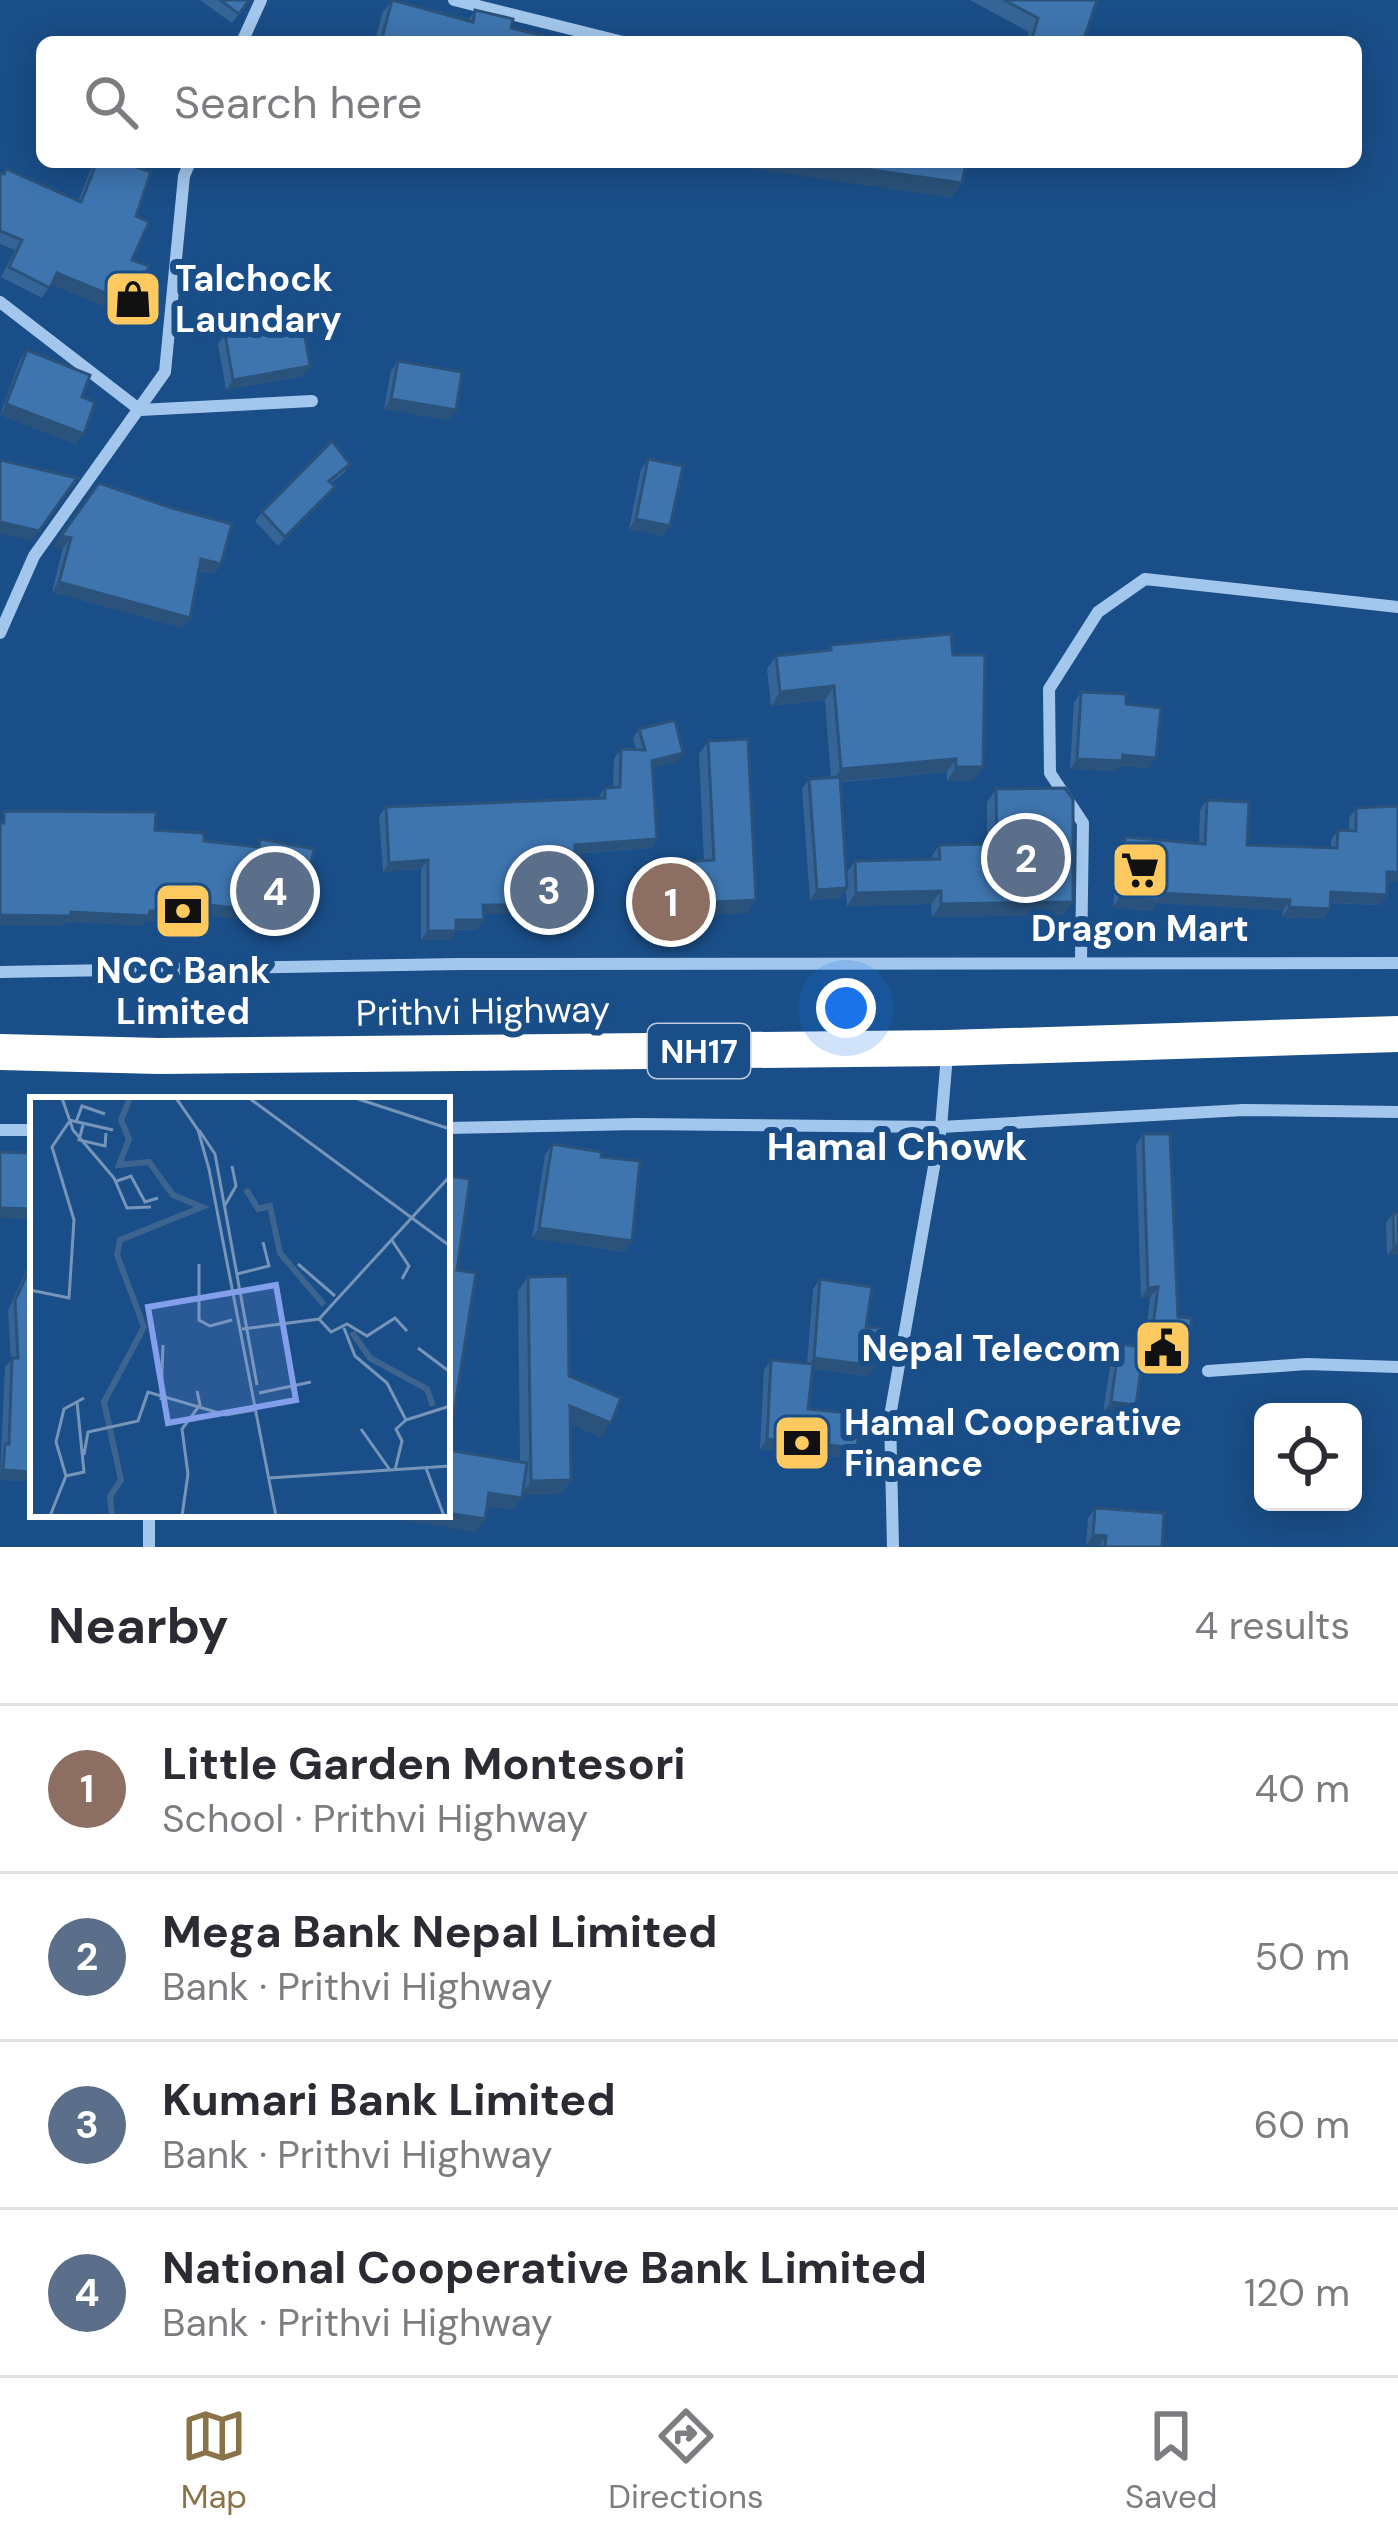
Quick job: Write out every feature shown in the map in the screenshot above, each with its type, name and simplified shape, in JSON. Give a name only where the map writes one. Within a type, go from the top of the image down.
[{"type":"highway","name":"Prithvi Highway","points":[[0,1052],[159,1057],[948,1048],[1398,1034]]},
{"type":"street","points":[[245,36],[261,0]]},
{"type":"street","points":[[454,0],[599,36]]},
{"type":"street","points":[[0,633],[34,556],[166,373],[187,168]]},
{"type":"street","points":[[0,302],[140,410],[312,401]]},
{"type":"street","points":[[1081,962],[1084,823],[1050,773],[1049,689],[1098,612],[1145,579],[1398,607]]},
{"type":"street","points":[[0,972],[458,964],[1398,963]]},
{"type":"street","points":[[893,1547],[890,1416],[940,1127],[948,1048]]},
{"type":"street","points":[[450,1128],[940,1127],[1243,1110],[1398,1112]]},
{"type":"street","points":[[1208,1371],[1307,1364],[1398,1367]]},
{"type":"building","points":[[220,0],[249,0],[239,14]]},
{"type":"building","points":[[392,0],[473,22],[475,10],[513,19],[511,28],[543,36],[383,36]]},
{"type":"building","points":[[1004,0],[1097,0],[1085,36],[1033,36],[1038,18]]},
{"type":"building","points":[[95,168],[151,172],[136,216],[149,222],[132,260],[149,266],[134,305],[57,273],[50,288],[9,267],[22,240],[0,231],[0,173],[6,169],[81,202]]},
{"type":"building","points":[[858,168],[965,168],[962,183]]},
{"type":"building","points":[[302,320],[310,366],[233,380],[225,334]]},
{"type":"building","points":[[27,350],[90,375],[82,397],[95,402],[84,434],[6,404]]},
{"type":"building","points":[[398,361],[462,372],[456,410],[391,399]]},
{"type":"building","points":[[332,441],[350,464],[329,481],[335,487],[285,537],[262,512]]},
{"type":"building","points":[[648,459],[683,466],[670,526],[636,519]]},
{"type":"building","points":[[0,460],[77,478],[39,531],[0,522]]},
{"type":"building","points":[[99,483],[232,524],[221,564],[201,559],[190,618],[59,582],[71,538],[61,536]]},
{"type":"building","points":[[951,634],[953,655],[985,655],[983,767],[956,767],[956,759],[841,769],[834,686],[780,692],[776,656],[831,650],[831,645]]},
{"type":"building","points":[[1081,692],[1126,694],[1126,704],[1161,708],[1156,758],[1077,759]]},
{"type":"building","points":[[675,720],[683,753],[652,761],[657,839],[575,845],[575,905],[483,905],[484,920],[456,920],[456,931],[428,931],[428,860],[389,863],[386,807],[605,798],[605,788],[620,787],[621,749],[645,750],[639,729]]},
{"type":"building","points":[[748,739],[756,900],[657,905],[656,863],[714,860],[708,741]]},
{"type":"building","points":[[840,777],[847,888],[817,890],[809,779]]},
{"type":"building","points":[[1065,788],[1073,799],[1073,902],[941,904],[941,891],[856,893],[855,861],[940,859],[939,845],[997,844],[996,789]]},
{"type":"building","points":[[1207,800],[1249,802],[1247,845],[1337,848],[1338,830],[1356,831],[1356,808],[1398,806],[1398,872],[1387,872],[1387,895],[1331,892],[1330,909],[1289,907],[1290,900],[1160,893],[1159,901],[1120,897],[1125,837],[1205,844]]},
{"type":"building","points":[[4,811],[156,812],[155,830],[204,833],[204,841],[259,847],[260,839],[314,849],[304,899],[246,889],[243,909],[200,904],[200,914],[0,915]]},
{"type":"building","points":[[1143,1134],[1170,1134],[1178,1317],[1192,1318],[1186,1362],[1149,1358],[1158,1287],[1148,1288]]},
{"type":"building","points":[[552,1144],[640,1161],[632,1241],[539,1228]]},
{"type":"building","points":[[0,1152],[30,1153],[30,1209],[0,1208]]},
{"type":"building","points":[[450,1176],[470,1179],[457,1270],[476,1273],[450,1437]]},
{"type":"building","points":[[1393,1213],[1398,1213],[1398,1246],[1394,1246]]},
{"type":"building","points":[[30,1267],[30,1472],[3,1470],[5,1444],[9,1444],[12,1358],[18,1358],[15,1301]]},
{"type":"building","points":[[568,1276],[569,1376],[621,1398],[611,1423],[570,1406],[571,1480],[531,1481],[528,1277]]},
{"type":"building","points":[[820,1279],[872,1287],[866,1327],[880,1328],[875,1366],[814,1358]]},
{"type":"building","points":[[1119,1344],[1144,1347],[1136,1405],[1111,1402]]},
{"type":"building","points":[[771,1360],[813,1364],[808,1409],[860,1414],[857,1448],[767,1439]]},
{"type":"building","points":[[450,1450],[527,1463],[522,1498],[489,1493],[485,1519],[450,1513]]},
{"type":"building","points":[[1095,1508],[1164,1513],[1162,1547],[1105,1547],[1106,1536],[1093,1535]]},
{"type":"place","name":"Talchock Laundary","points":[[133,299]]},
{"type":"place","name":"Mega Bank Nepal Limited","points":[[1026,858]]},
{"type":"place","name":"Dragon Mart","points":[[1140,870]]},
{"type":"place","name":"Kumari Bank Limited","points":[[549,890]]},
{"type":"place","name":"National Cooperative Bank Limited","points":[[275,891]]},
{"type":"place","name":"Little Garden Montesori","points":[[671,902]]},
{"type":"place","name":"NCC Bank Limited","points":[[183,911]]},
{"type":"place","name":"Nepal Telecom","points":[[1163,1348]]},
{"type":"place","name":"Hamal Cooperative Finance","points":[[802,1443]]},
{"type":"district","name":"Hamal Chowk","points":[[897,1146]]}]
